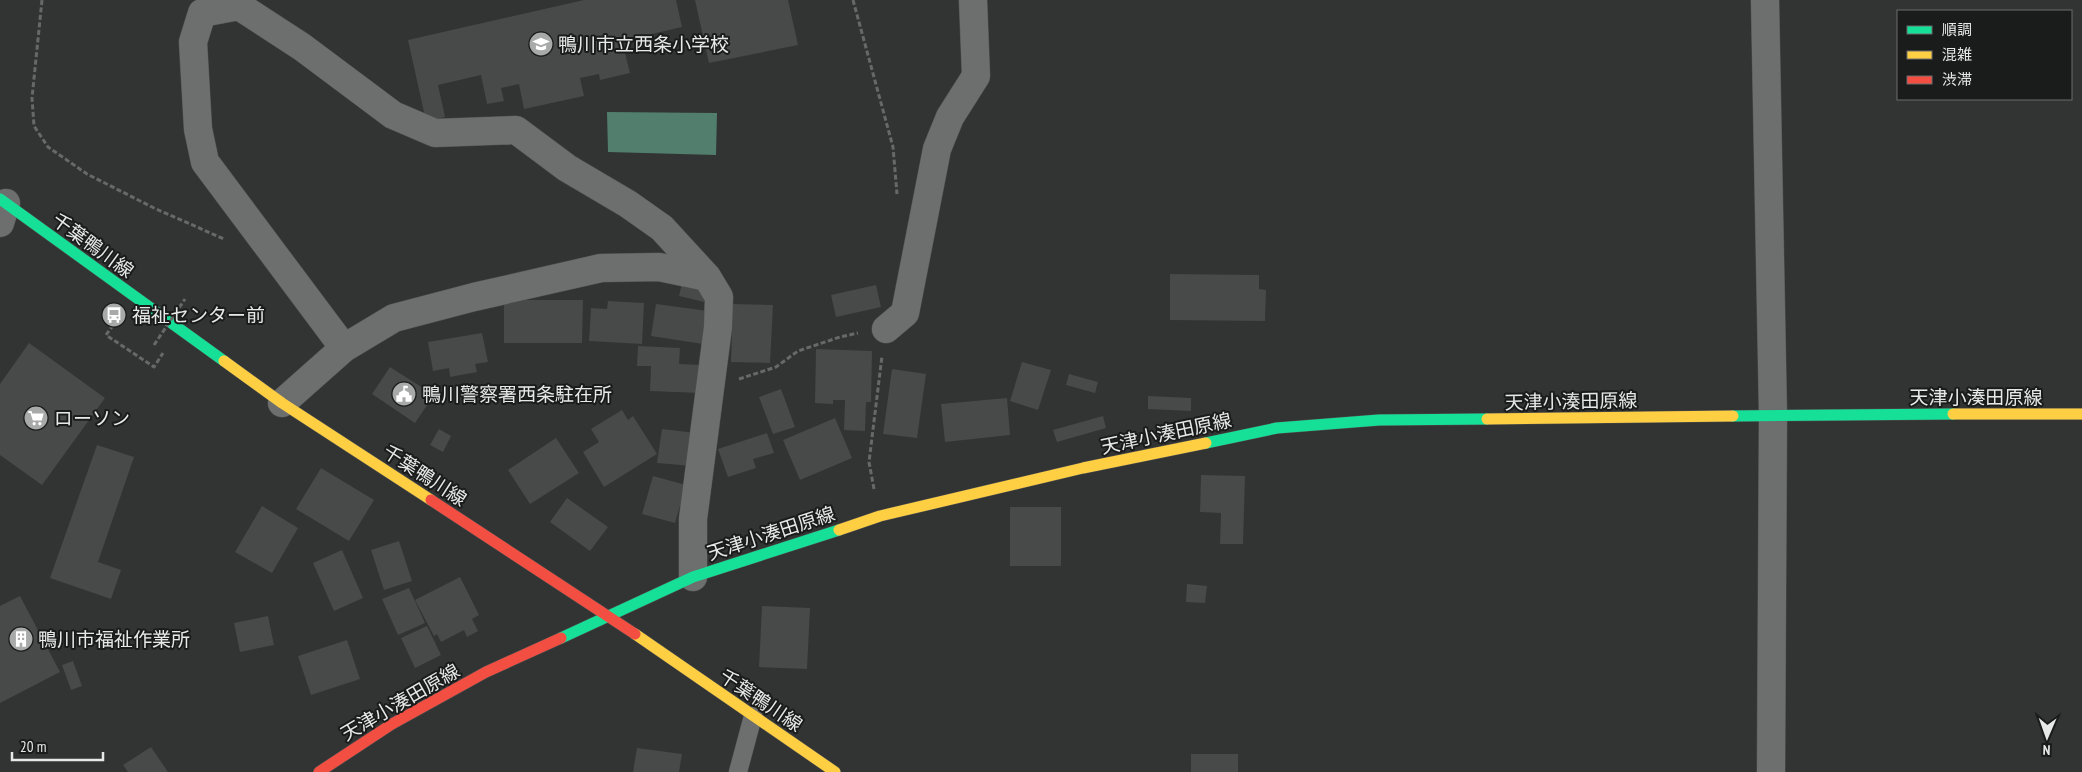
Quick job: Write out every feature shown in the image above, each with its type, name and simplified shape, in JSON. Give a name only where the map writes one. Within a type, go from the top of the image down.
[{"type":"main road","name":"千葉鴨川線","points":[[2,209],[282,403],[608,615],[836,772]]},
{"type":"main road","name":"天津小湊田原線","points":[[319,772],[369,739],[486,672],[693,577],[880,516],[1083,468],[1277,428],[1379,420],[1773,415],[2082,414]]},
{"type":"street","points":[[886,329],[905,313],[938,149],[950,117],[976,76],[973,0]]},
{"type":"street","points":[[1765,0],[1773,415],[1771,772]]},
{"type":"street","points":[[344,348],[206,162],[198,129],[193,42],[202,13],[239,6],[302,47],[393,115],[435,133],[516,130],[567,168],[628,204],[662,228],[706,277],[719,297],[718,327],[693,519],[693,577]]},
{"type":"street","points":[[282,403],[344,348],[394,318],[474,297],[601,268],[658,267],[706,277]]},
{"type":"lane","points":[[738,772],[753,716]]},
{"type":"path","points":[[42,0],[32,98],[34,126],[48,148],[87,174],[154,208],[225,239],[262,238]]},
{"type":"path","points":[[853,0],[893,147],[897,195]]},
{"type":"path","points":[[154,345],[185,299]]},
{"type":"path","points":[[711,379],[743,378],[776,367],[798,351],[840,337],[886,329],[869,462],[880,516]]},
{"type":"path","points":[[106,335],[154,367],[164,353]]},
{"type":"shaded area","points":[[607,112],[717,113],[716,155],[608,152]]},
{"type":"building","points":[[584,0],[676,0],[682,27],[622,41],[630,73],[600,80],[599,74],[580,78],[584,96],[524,109],[519,84],[501,88],[504,101],[487,104],[481,75],[438,85],[445,117],[426,121],[408,40]]},
{"type":"building","points":[[695,0],[788,0],[798,45],[709,63]]},
{"type":"building","points":[[1170,274],[1259,275],[1259,289],[1266,290],[1265,321],[1170,320]]},
{"type":"building","points":[[682,283],[707,288],[704,302],[679,296]]},
{"type":"building","points":[[876,285],[881,307],[836,317],[831,295]]},
{"type":"building","points":[[504,300],[583,300],[582,343],[504,343]]},
{"type":"building","points":[[608,301],[644,303],[642,344],[589,341],[591,308],[607,309]]},
{"type":"building","points":[[656,304],[708,311],[703,344],[651,336]]},
{"type":"building","points":[[733,304],[773,305],[770,363],[731,362]]},
{"type":"building","points":[[482,333],[488,362],[475,364],[477,372],[450,377],[449,368],[433,371],[428,342]]},
{"type":"building","points":[[29,343],[105,398],[42,485],[0,455],[0,384]]},
{"type":"building","points":[[638,346],[680,348],[679,364],[701,365],[700,393],[650,391],[651,366],[637,366]]},
{"type":"building","points":[[816,349],[872,351],[871,402],[866,402],[865,431],[844,430],[845,400],[833,400],[833,404],[815,403]]},
{"type":"building","points":[[1022,362],[1051,370],[1038,410],[1010,401]]},
{"type":"building","points":[[390,367],[434,395],[415,423],[372,394]]},
{"type":"building","points":[[892,369],[926,374],[917,438],[883,434]]},
{"type":"building","points":[[1069,374],[1098,382],[1095,393],[1066,385]]},
{"type":"building","points":[[781,389],[795,427],[773,434],[759,397]]},
{"type":"building","points":[[1148,396],[1191,398],[1191,411],[1148,409]]},
{"type":"building","points":[[1007,398],[1010,435],[945,442],[941,404]]},
{"type":"building","points":[[622,410],[628,420],[633,416],[657,454],[604,487],[583,452],[599,442],[591,429]]},
{"type":"building","points":[[1103,416],[1106,428],[1057,442],[1053,430]]},
{"type":"building","points":[[835,418],[852,458],[800,480],[783,440]]},
{"type":"building","points":[[439,429],[451,436],[443,452],[430,445]]},
{"type":"building","points":[[662,429],[696,433],[692,466],[657,463]]},
{"type":"building","points":[[767,433],[774,453],[753,459],[756,468],[728,477],[718,449]]},
{"type":"building","points":[[556,438],[579,473],[530,504],[508,470]]},
{"type":"building","points":[[97,445],[134,457],[98,562],[121,570],[111,599],[50,578]]},
{"type":"building","points":[[321,468],[374,500],[349,541],[296,509]]},
{"type":"building","points":[[1201,475],[1245,476],[1243,544],[1220,544],[1221,513],[1200,512]]},
{"type":"building","points":[[653,476],[686,485],[675,523],[642,514]]},
{"type":"building","points":[[567,498],[608,527],[590,551],[550,522]]},
{"type":"building","points":[[262,506],[298,528],[272,573],[235,552]]},
{"type":"building","points":[[1010,507],[1061,507],[1061,566],[1010,566]]},
{"type":"building","points":[[399,541],[412,581],[384,590],[371,550]]},
{"type":"building","points":[[342,550],[363,598],[334,611],[313,563]]},
{"type":"building","points":[[460,577],[479,615],[472,619],[478,631],[467,637],[464,630],[441,642],[437,634],[434,636],[415,600]]},
{"type":"building","points":[[1187,584],[1207,586],[1205,603],[1186,602]]},
{"type":"building","points":[[409,588],[425,623],[398,635],[382,599]]},
{"type":"building","name":"鴨川市福祉作業所","points":[[20,596],[60,672],[0,703],[0,606]]},
{"type":"building","points":[[762,606],[810,608],[807,669],[759,667]]},
{"type":"building","points":[[268,616],[274,645],[240,652],[234,623]]},
{"type":"building","points":[[427,626],[441,655],[415,668],[401,638]]},
{"type":"building","points":[[347,640],[360,679],[311,695],[298,656]]},
{"type":"building","points":[[73,661],[82,686],[71,690],[62,665]]},
{"type":"building","points":[[151,747],[168,772],[128,772],[123,765]]},
{"type":"building","points":[[637,748],[682,754],[679,772],[633,772]]},
{"type":"building","points":[[1191,754],[1238,754],[1238,772],[1191,772]]},
{"type":"traffic: fast","points":[[0,199],[224,361]]},
{"type":"traffic: fast","points":[[1733,416],[1953,414]]},
{"type":"traffic: fast","points":[[1206,443],[1277,428],[1379,420],[1487,419]]},
{"type":"traffic: fast","points":[[561,638],[693,577],[839,530]]},
{"type":"traffic: slow","points":[[224,361],[282,403],[431,500]]},
{"type":"traffic: slow","points":[[1953,414],[2082,414]]},
{"type":"traffic: slow","points":[[1487,419],[1733,416]]},
{"type":"traffic: slow","points":[[839,530],[880,516],[1083,468],[1206,443]]},
{"type":"traffic: slow","points":[[635,634],[835,772]]},
{"type":"traffic: jam","points":[[431,500],[635,634]]},
{"type":"traffic: jam","points":[[319,772],[392,724],[486,672],[561,638]]},
{"type":"place","name":"鴨川市立西条小学校","points":[[541,44]]},
{"type":"place","name":"福祉センター前","points":[[114,315]]},
{"type":"place","name":"鴨川警察署西条駐在所","points":[[404,394]]},
{"type":"place","name":"ローソン","points":[[36,418]]},
{"type":"place","name":"鴨川市福祉作業所","points":[[21,639]]}]
